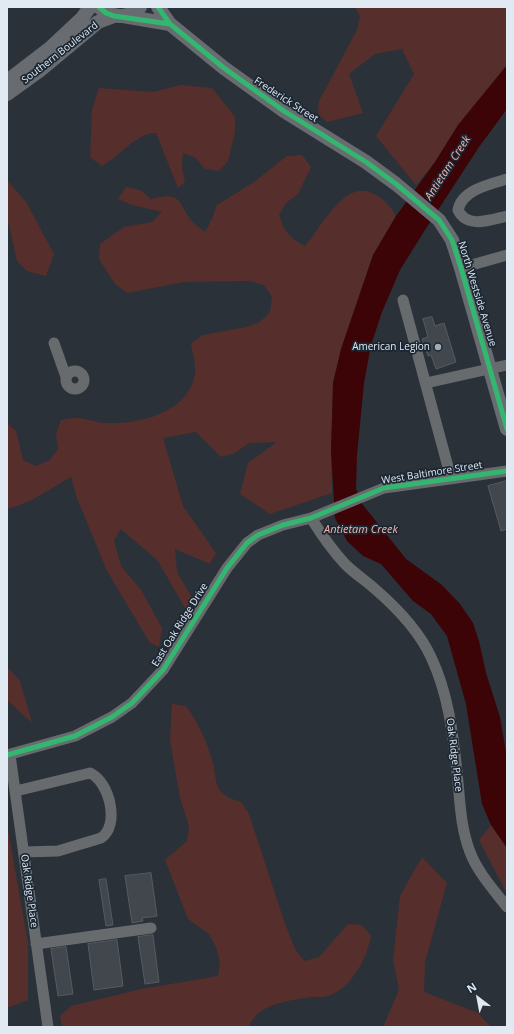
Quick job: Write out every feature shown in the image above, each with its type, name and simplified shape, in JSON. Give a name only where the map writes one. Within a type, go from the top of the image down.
[{"type":"main road","name":"Southern Boulevard","points":[[7,81],[50,48],[82,18],[90,7]]},
{"type":"main road","points":[[99,7],[106,13],[119,16]]},
{"type":"main road","name":"Southern Boulevard","points":[[7,94],[40,71],[98,22],[130,14],[140,7]]},
{"type":"main road","name":"Frederick Street","points":[[158,7],[170,24],[241,81],[284,111],[366,162],[396,184]]},
{"type":"main road","name":"Frederick Street","points":[[119,16],[170,24]]},
{"type":"main road","name":"North Westside Avenue","points":[[396,184],[439,220],[452,240],[507,429]]},
{"type":"street","points":[[507,179],[483,187],[463,198],[458,210],[464,219],[469,221],[486,221],[507,216]]},
{"type":"street","points":[[461,268],[507,255]]},
{"type":"street","points":[[403,300],[451,478]]},
{"type":"street","points":[[54,342],[66,377]]},
{"type":"street","points":[[426,384],[507,364]]},
{"type":"street","name":"West Baltimore Street","points":[[362,497],[397,485],[507,471]]},
{"type":"street","name":"East Oak Ridge Drive","points":[[8,755],[75,736],[112,717],[132,703],[163,670],[227,568],[247,543],[258,535],[271,529],[314,517],[362,497]]},
{"type":"street","name":"Oak Ridge Place","points":[[314,517],[330,547],[346,565],[377,590],[409,623],[431,657],[445,698],[453,728],[461,817],[465,835],[471,853],[483,876],[507,907]]},
{"type":"street","name":"Oak Ridge Place","points":[[8,755],[16,791],[48,1027]]},
{"type":"street","points":[[16,791],[90,773],[97,776],[103,782],[110,802],[111,814],[109,827],[106,835],[101,838],[58,851],[24,852]]},
{"type":"street","points":[[36,944],[151,928]]},
{"type":"shaded area","points":[[355,7],[507,7],[507,65],[458,125],[435,162],[416,185],[376,136],[414,74],[402,49],[375,54],[349,74],[363,113],[327,122],[318,114],[319,101],[357,30],[360,16]]},
{"type":"shaded area","points":[[181,85],[212,88],[235,117],[235,132],[228,161],[219,171],[205,169],[196,158],[183,153],[182,168],[185,182],[178,188],[156,133],[142,136],[102,166],[90,157],[92,110],[99,88],[153,92]]},
{"type":"shaded area","points":[[302,155],[311,167],[298,194],[286,203],[279,215],[288,234],[295,240],[305,246],[332,210],[350,194],[359,191],[369,192],[382,199],[388,204],[396,216],[373,255],[341,349],[333,383],[331,451],[332,493],[270,514],[240,494],[248,463],[277,442],[249,443],[235,453],[221,457],[196,432],[163,438],[183,506],[216,553],[210,564],[175,549],[177,572],[192,598],[186,610],[158,561],[121,529],[114,540],[121,566],[141,590],[162,628],[159,647],[150,643],[107,571],[77,498],[71,477],[32,499],[7,509],[7,423],[16,431],[23,460],[36,466],[50,460],[58,449],[56,434],[61,420],[76,418],[102,423],[133,422],[161,413],[184,398],[191,386],[195,373],[191,343],[203,335],[246,327],[260,322],[270,312],[272,297],[264,285],[250,281],[184,282],[127,293],[115,284],[99,259],[100,244],[124,227],[152,222],[162,212],[132,205],[118,199],[126,187],[140,190],[151,199],[170,196],[176,198],[189,218],[205,232],[217,205],[254,182],[287,156]]},
{"type":"shaded area","points":[[7,180],[26,202],[54,254],[46,276],[27,271],[17,261],[7,217]]},
{"type":"shaded area","points":[[7,667],[20,681],[32,723],[7,700]]},
{"type":"shaded area","points":[[172,704],[186,706],[199,726],[205,740],[213,763],[218,787],[231,799],[241,802],[249,814],[285,924],[296,951],[305,961],[319,957],[348,924],[362,925],[371,936],[366,953],[358,970],[339,991],[327,996],[286,1001],[276,1004],[259,1013],[253,1019],[249,1027],[62,1027],[60,1016],[71,1006],[141,989],[218,976],[220,962],[216,947],[209,934],[188,919],[165,860],[187,841],[189,826],[180,798],[170,740]]},
{"type":"shaded area","points":[[7,824],[28,943],[28,1000],[7,1008]]},
{"type":"shaded area","points":[[491,825],[507,848],[507,894],[479,840]]},
{"type":"shaded area","points":[[422,857],[447,883],[425,962],[424,992],[478,1013],[491,1027],[383,1027],[399,990],[393,960],[400,896]]},
{"type":"water","name":"Antietam Creek","points":[[507,65],[507,109],[479,147],[400,270],[382,312],[371,345],[364,383],[357,455],[356,489],[363,505],[406,559],[442,585],[460,604],[473,623],[479,641],[486,673],[500,717],[507,758],[507,848],[491,825],[482,804],[466,704],[447,636],[431,614],[413,601],[381,564],[363,556],[347,541],[335,518],[331,451],[333,383],[341,349],[373,255],[396,216],[435,162],[458,125]]},
{"type":"building","name":"American Legion","points":[[432,317],[435,326],[444,323],[456,362],[436,369],[431,355],[428,356],[422,339],[428,337],[423,319]]},
{"type":"building","points":[[507,481],[507,529],[501,531],[488,486]]},
{"type":"building","points":[[151,873],[157,916],[142,918],[143,921],[132,923],[125,876]]},
{"type":"building","points":[[106,879],[113,925],[106,926],[99,880]]},
{"type":"building","points":[[153,935],[159,982],[145,984],[138,937]]},
{"type":"building","points":[[117,940],[123,986],[94,990],[88,944]]},
{"type":"building","points":[[66,947],[73,994],[58,996],[51,949]]},
{"type":"cycle path","points":[[99,7],[106,13],[114,16],[170,24]]},
{"type":"cycle path","points":[[158,7],[170,24],[224,68],[284,111],[366,162],[396,184],[439,220],[452,240],[507,429]]},
{"type":"cycle path","points":[[7,755],[75,736],[112,717],[132,703],[163,670],[227,568],[247,543],[258,535],[283,525],[311,518],[384,488],[507,471]]},
{"type":"place","name":"American Legion","points":[[438,347]]}]
